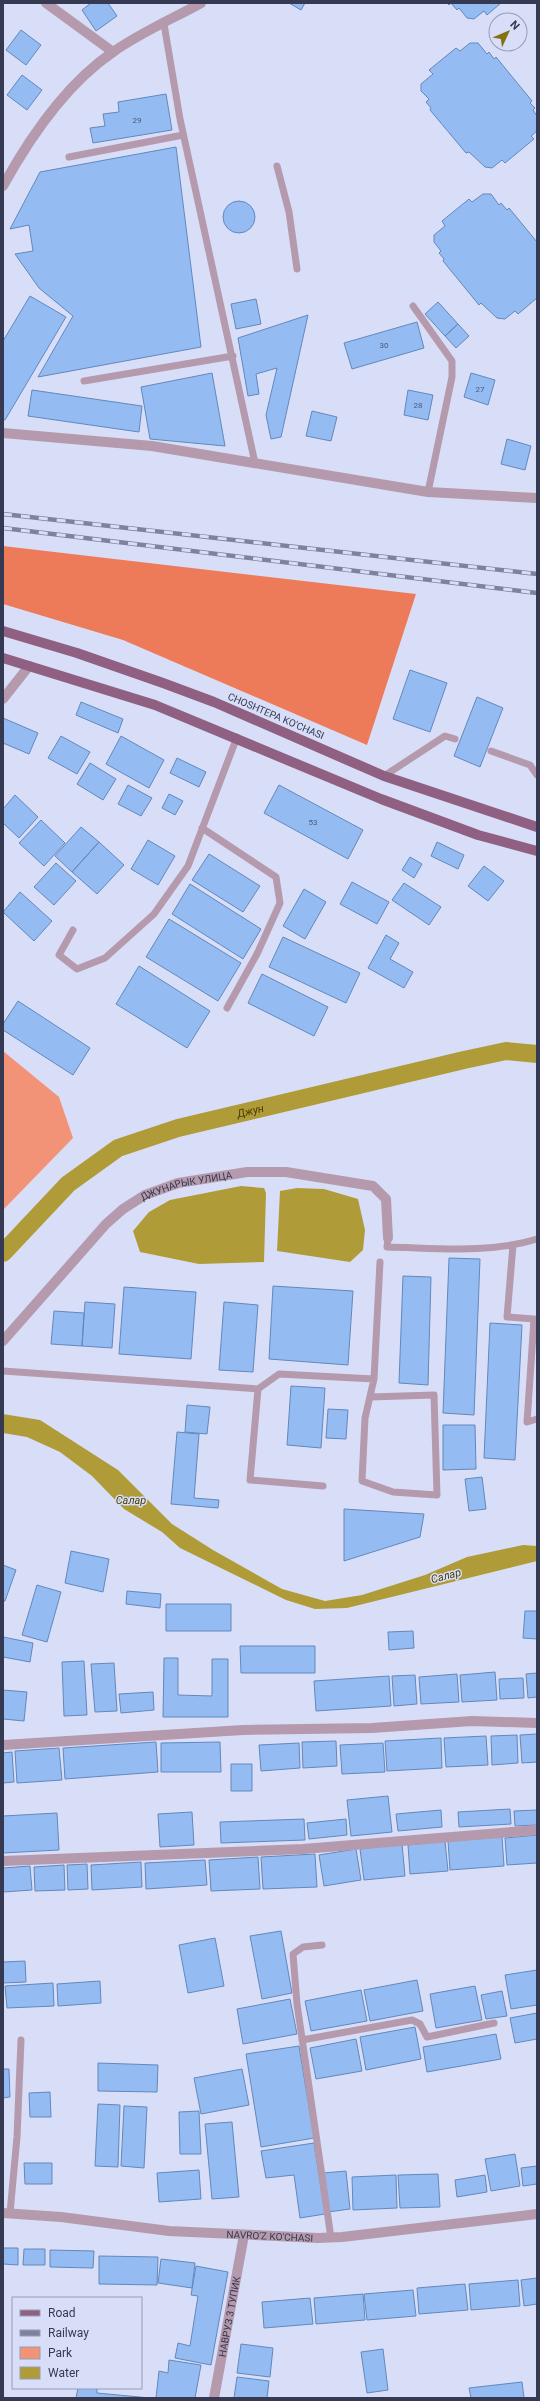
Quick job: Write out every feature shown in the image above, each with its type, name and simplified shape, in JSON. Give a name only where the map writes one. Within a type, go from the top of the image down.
[{"type":"main road","name":"CHOSHTEPA KO'CHASI","points":[[3,631],[77,652],[163,683],[214,702],[384,776],[537,827]]},
{"type":"main road","points":[[3,658],[155,705],[237,737],[381,798],[478,835],[537,851]]},
{"type":"street","points":[[46,3],[113,52]]},
{"type":"street","points":[[3,186],[21,154],[48,117],[78,83],[113,52],[201,3]]},
{"type":"street","points":[[3,433],[152,446],[428,492],[537,498]]},
{"type":"street","points":[[3,699],[28,666]]},
{"type":"street","name":"ДЖУНАРЫК УЛИЦА","points":[[3,1341],[106,1224],[123,1209],[145,1195],[178,1183],[247,1172],[286,1172],[373,1186],[386,1199],[388,1238]]},
{"type":"street","points":[[3,1745],[243,1730],[372,1728],[472,1721],[537,1723]]},
{"type":"street","points":[[3,1862],[303,1849],[537,1830]]},
{"type":"street","name":"NAVRO'Z KO'CHASI","points":[[7,2213],[61,2217],[169,2231],[331,2238],[537,2214]]},
{"type":"street","name":"НАВРУЗ 3 ТУПИК","points":[[214,2398],[244,2235]]},
{"type":"lane","points":[[164,24],[183,135],[256,463]]},
{"type":"lane","points":[[69,157],[183,135]]},
{"type":"lane","points":[[277,166],[289,212],[297,269]]},
{"type":"lane","points":[[413,306],[452,361],[452,377],[428,492]]},
{"type":"lane","points":[[84,381],[233,356]]},
{"type":"lane","points":[[384,776],[445,736],[455,739]]},
{"type":"lane","points":[[73,930],[59,955],[77,969],[105,958],[154,914],[188,866],[237,737]]},
{"type":"lane","points":[[491,751],[530,765],[537,775]]},
{"type":"lane","points":[[202,828],[276,877],[280,903],[257,954],[227,1008]]},
{"type":"lane","points":[[388,1238],[387,1247],[473,1249],[513,1245],[537,1239]]},
{"type":"lane","points":[[513,1245],[507,1317],[534,1319],[533,1384],[527,1422],[537,1419]]},
{"type":"lane","points":[[370,1397],[434,1395],[437,1495],[393,1492],[362,1481],[366,1418],[370,1397],[374,1379],[380,1262]]},
{"type":"lane","points":[[3,1371],[258,1389],[279,1374],[374,1379]]},
{"type":"lane","points":[[258,1389],[250,1480],[323,1486]]},
{"type":"lane","points":[[322,1945],[303,1947],[293,1954],[302,2040],[331,2238]]},
{"type":"lane","points":[[302,2040],[412,2020],[420,2024],[427,2037],[494,2023]]},
{"type":"lane","points":[[7,2213],[17,2137],[21,2040]]},
{"type":"green space","points":[[3,1051],[59,1097],[73,1138],[3,1210]]},
{"type":"shaded area","points":[[3,546],[416,594],[367,745],[123,640],[3,604]]},
{"type":"water","points":[[241,1186],[264,1188],[266,1193],[264,1262],[199,1264],[140,1252],[133,1231],[149,1212],[170,1200]]},
{"type":"water","points":[[297,1188],[324,1189],[358,1199],[365,1230],[363,1250],[350,1262],[277,1251],[280,1191]]},
{"type":"water","name":"Салар","points":[[3,1414],[40,1420],[118,1470],[172,1524],[213,1550],[282,1589],[325,1601],[362,1595],[425,1575],[467,1557],[523,1545],[537,1546],[537,1561],[347,1608],[315,1609],[286,1600],[180,1548],[162,1532],[124,1509],[92,1476],[60,1452],[27,1437],[3,1433]]},
{"type":"building","points":[[91,3],[108,3],[117,16],[96,31],[82,10]]},
{"type":"building","points":[[289,3],[305,3],[301,10]]},
{"type":"building","points":[[451,3],[501,3],[490,12],[488,12],[487,15],[484,11],[474,19],[467,18],[459,8],[457,10]]},
{"type":"building","points":[[21,30],[41,45],[26,65],[6,50]]},
{"type":"building","points":[[470,43],[478,43],[487,54],[489,52],[494,59],[496,57],[532,101],[530,103],[535,108],[533,110],[537,116],[537,131],[531,136],[534,139],[505,163],[502,160],[492,168],[485,167],[469,152],[466,153],[430,110],[431,108],[426,102],[429,99],[421,91],[421,84],[433,74],[429,70],[456,48],[460,51]]},
{"type":"building","points":[[22,75],[42,90],[27,110],[7,95]]},
{"type":"building","points":[[166,94],[172,130],[93,143],[90,128],[105,126],[103,114],[119,112],[118,102]]},
{"type":"building","points":[[176,147],[201,347],[38,377],[73,316],[39,288],[15,254],[33,251],[29,225],[10,229],[40,172]]},
{"type":"building","points":[[483,194],[491,194],[499,205],[501,203],[507,210],[509,208],[537,242],[537,298],[518,314],[515,311],[505,319],[497,318],[481,303],[479,305],[443,261],[444,259],[439,253],[441,251],[434,242],[434,235],[445,226],[442,221],[469,199],[472,202]]},
{"type":"building","points":[[236,201],[242,201],[252,208],[255,217],[254,223],[248,230],[242,233],[236,233],[226,226],[223,220],[223,214],[230,204]]},
{"type":"building","points":[[30,296],[66,317],[5,420],[3,419],[3,341]]},
{"type":"building","points":[[256,299],[261,324],[236,329],[231,304]]},
{"type":"building","points":[[438,302],[458,324],[445,336],[425,314]]},
{"type":"building","points":[[308,315],[281,437],[271,439],[266,415],[277,368],[256,374],[259,394],[248,396],[238,338]]},
{"type":"building","points":[[417,322],[424,348],[352,369],[344,343]]},
{"type":"building","points":[[458,324],[469,336],[456,348],[445,336]]},
{"type":"building","points":[[212,373],[225,446],[150,439],[141,387]]},
{"type":"building","points":[[471,373],[495,380],[488,405],[464,397]]},
{"type":"building","points":[[32,390],[142,406],[139,432],[28,416]]},
{"type":"building","points":[[408,390],[433,395],[428,420],[404,415]]},
{"type":"building","points":[[312,411],[337,417],[331,441],[306,436]]},
{"type":"building","points":[[507,439],[531,446],[525,470],[501,464]]},
{"type":"building","points":[[410,670],[447,683],[430,732],[393,719]]},
{"type":"building","points":[[477,697],[503,708],[480,767],[454,756]]},
{"type":"building","points":[[81,702],[123,719],[118,733],[76,715]]},
{"type":"building","points":[[3,718],[38,733],[29,754],[3,743]]},
{"type":"building","points":[[61,736],[90,752],[77,774],[48,758]]},
{"type":"building","points":[[121,736],[164,760],[149,788],[106,764]]},
{"type":"building","points":[[177,758],[206,772],[199,787],[170,773]]},
{"type":"building","points":[[90,763],[116,779],[103,800],[77,784]]},
{"type":"building","points":[[128,785],[152,798],[141,816],[118,804]]},
{"type":"building","points":[[279,785],[363,830],[348,859],[264,813]]},
{"type":"building","points":[[169,794],[183,801],[175,815],[162,808]]},
{"type":"building","points":[[15,795],[38,817],[19,838],[3,823],[3,809]]},
{"type":"building","points":[[41,820],[65,843],[44,866],[19,843]]},
{"type":"building","points":[[81,827],[99,842],[72,872],[55,856]]},
{"type":"building","points":[[148,840],[175,856],[158,885],[131,869]]},
{"type":"building","points":[[99,842],[124,865],[97,894],[72,872]]},
{"type":"building","points":[[437,842],[464,855],[458,869],[431,856]]},
{"type":"building","points":[[209,854],[260,886],[243,912],[192,880]]},
{"type":"building","points":[[410,857],[422,864],[414,878],[402,870]]},
{"type":"building","points":[[56,863],[76,881],[54,905],[34,887]]},
{"type":"building","points":[[484,866],[504,881],[488,901],[468,886]]},
{"type":"building","points":[[352,882],[389,902],[377,924],[340,904]]},
{"type":"building","points":[[404,883],[441,907],[429,925],[392,900]]},
{"type":"building","points":[[190,884],[261,929],[243,959],[172,914]]},
{"type":"building","points":[[304,889],[326,902],[305,939],[283,926]]},
{"type":"building","points":[[20,892],[52,921],[34,941],[3,912]]},
{"type":"building","points":[[169,919],[241,963],[218,1001],[146,957]]},
{"type":"building","points":[[386,935],[399,943],[390,959],[413,972],[404,988],[368,968]]},
{"type":"building","points":[[283,937],[360,973],[346,1003],[269,967]]},
{"type":"building","points":[[139,966],[210,1011],[187,1048],[116,1004]]},
{"type":"building","points":[[262,974],[328,1007],[314,1036],[248,1003]]},
{"type":"building","points":[[18,1001],[90,1048],[73,1075],[3,1030],[3,1024]]},
{"type":"building","points":[[449,1258],[480,1259],[474,1415],[443,1413]]},
{"type":"building","points":[[403,1276],[431,1277],[428,1385],[399,1383]]},
{"type":"building","points":[[273,1286],[353,1291],[348,1365],[269,1359]]},
{"type":"building","points":[[124,1287],[196,1292],[191,1359],[119,1354]]},
{"type":"building","points":[[85,1302],[115,1304],[112,1348],[82,1346]]},
{"type":"building","points":[[224,1302],[258,1305],[253,1372],[219,1370]]},
{"type":"building","points":[[54,1311],[84,1313],[82,1346],[51,1344]]},
{"type":"building","points":[[490,1323],[522,1325],[515,1460],[484,1458]]},
{"type":"building","points":[[291,1386],[325,1388],[321,1448],[287,1445]]},
{"type":"building","points":[[187,1405],[210,1407],[207,1434],[185,1432]]},
{"type":"building","points":[[328,1409],[348,1410],[346,1439],[326,1438]]},
{"type":"building","points":[[443,1425],[475,1425],[476,1469],[443,1470]]},
{"type":"building","points":[[177,1432],[199,1434],[194,1498],[219,1500],[218,1508],[171,1504]]},
{"type":"building","points":[[482,1477],[486,1509],[469,1511],[465,1479]]},
{"type":"building","points":[[344,1509],[424,1514],[420,1537],[344,1561]]},
{"type":"building","points":[[71,1551],[109,1559],[103,1592],[65,1583]]},
{"type":"building","points":[[3,1565],[16,1570],[5,1601],[3,1601]]},
{"type":"building","points":[[37,1585],[61,1592],[47,1642],[22,1635]]},
{"type":"building","points":[[127,1591],[161,1594],[160,1608],[126,1604]]},
{"type":"building","points":[[166,1604],[231,1604],[231,1631],[166,1631]]},
{"type":"building","points":[[525,1611],[537,1611],[537,1639],[523,1638]]},
{"type":"building","points":[[413,1631],[414,1648],[389,1650],[388,1632]]},
{"type":"building","points":[[3,1637],[33,1643],[30,1662],[3,1657]]},
{"type":"building","points":[[240,1646],[315,1646],[315,1673],[241,1673]]},
{"type":"building","points":[[164,1658],[178,1658],[178,1695],[212,1696],[212,1659],[228,1659],[228,1717],[163,1717]]},
{"type":"building","points":[[84,1661],[87,1715],[64,1716],[62,1662]]},
{"type":"building","points":[[114,1663],[117,1711],[95,1712],[91,1664]]},
{"type":"building","points":[[495,1672],[497,1700],[462,1702],[460,1675]]},
{"type":"building","points":[[537,1673],[537,1697],[528,1698],[526,1674]]},
{"type":"building","points":[[457,1674],[459,1702],[421,1704],[419,1677]]},
{"type":"building","points":[[415,1675],[417,1704],[394,1706],[392,1676]]},
{"type":"building","points":[[389,1676],[391,1706],[316,1711],[314,1681]]},
{"type":"building","points":[[523,1678],[524,1698],[500,1699],[499,1679]]},
{"type":"building","points":[[3,1690],[27,1692],[24,1721],[3,1719]]},
{"type":"building","points":[[153,1692],[154,1710],[121,1713],[119,1694]]},
{"type":"building","points":[[537,1734],[537,1762],[522,1763],[520,1735]]},
{"type":"building","points":[[517,1735],[518,1763],[492,1765],[491,1736]]},
{"type":"building","points":[[486,1736],[488,1765],[446,1767],[444,1738]]},
{"type":"building","points":[[441,1738],[442,1768],[387,1771],[385,1741]]},
{"type":"building","points":[[336,1741],[337,1766],[303,1768],[302,1742]]},
{"type":"building","points":[[156,1742],[158,1772],[65,1779],[63,1748]]},
{"type":"building","points":[[220,1742],[221,1772],[161,1772],[161,1743]]},
{"type":"building","points":[[299,1743],[300,1768],[261,1771],[259,1745]]},
{"type":"building","points":[[383,1743],[385,1772],[342,1774],[340,1745]]},
{"type":"building","points":[[59,1748],[62,1780],[17,1783],[15,1751]]},
{"type":"building","points":[[12,1752],[14,1782],[3,1783],[3,1753]]},
{"type":"building","points":[[231,1764],[252,1764],[252,1791],[231,1791]]},
{"type":"building","points":[[388,1796],[392,1832],[351,1836],[347,1800]]},
{"type":"building","points":[[510,1809],[511,1824],[459,1827],[458,1812]]},
{"type":"building","points":[[441,1810],[442,1827],[398,1831],[396,1814]]},
{"type":"building","points":[[537,1810],[537,1825],[515,1826],[514,1811]]},
{"type":"building","points":[[192,1812],[194,1845],[160,1847],[158,1814]]},
{"type":"building","points":[[57,1813],[59,1850],[3,1853],[3,1816]]},
{"type":"building","points":[[304,1819],[305,1840],[221,1843],[220,1822]]},
{"type":"building","points":[[346,1819],[347,1835],[309,1839],[307,1823]]},
{"type":"building","points":[[537,1835],[537,1863],[507,1865],[505,1838]]},
{"type":"building","points":[[502,1837],[504,1866],[450,1870],[448,1841]]},
{"type":"building","points":[[445,1841],[448,1871],[410,1874],[408,1845]]},
{"type":"building","points":[[402,1844],[405,1876],[364,1880],[360,1849]]},
{"type":"building","points":[[356,1849],[361,1880],[324,1886],[319,1855]]},
{"type":"building","points":[[315,1854],[317,1887],[263,1889],[261,1857]]},
{"type":"building","points":[[258,1857],[260,1889],[211,1891],[209,1860]]},
{"type":"building","points":[[205,1860],[207,1885],[146,1889],[145,1863]]},
{"type":"building","points":[[141,1862],[142,1887],[92,1890],[91,1865]]},
{"type":"building","points":[[87,1864],[88,1889],[68,1890],[67,1865]]},
{"type":"building","points":[[64,1865],[65,1890],[35,1891],[34,1867]]},
{"type":"building","points":[[30,1866],[32,1890],[3,1892],[3,1868]]},
{"type":"building","points":[[281,1931],[292,1993],[262,1999],[250,1936]]},
{"type":"building","points":[[215,1938],[224,1986],[188,1993],[179,1945]]},
{"type":"building","points":[[25,1961],[26,1982],[3,1983],[3,1962]]},
{"type":"building","points":[[537,1970],[537,2005],[511,2009],[505,1975]]},
{"type":"building","points":[[417,1980],[423,2011],[370,2021],[364,1990]]},
{"type":"building","points":[[100,1981],[101,2003],[58,2006],[57,1984]]},
{"type":"building","points":[[53,1983],[54,2006],[7,2008],[5,1986]]},
{"type":"building","points":[[475,1986],[482,2020],[436,2028],[430,1994]]},
{"type":"building","points":[[361,1990],[367,2021],[311,2031],[305,2001]]},
{"type":"building","points":[[502,1991],[507,2016],[486,2019],[481,1995]]},
{"type":"building","points":[[290,1999],[297,2034],[243,2044],[237,2009]]},
{"type":"building","points":[[537,2013],[537,2039],[515,2043],[510,2018]]},
{"type":"building","points":[[415,2027],[421,2059],[366,2070],[360,2037]]},
{"type":"building","points":[[496,2034],[501,2059],[427,2072],[423,2047]]},
{"type":"building","points":[[356,2039],[362,2071],[316,2079],[310,2048]]},
{"type":"building","points":[[299,2046],[314,2138],[261,2147],[246,2054]]},
{"type":"building","points":[[98,2063],[158,2065],[157,2092],[98,2091]]},
{"type":"building","points":[[3,2069],[9,2069],[10,2097],[3,2098]]},
{"type":"building","points":[[242,2069],[249,2105],[201,2114],[194,2078]]},
{"type":"building","points":[[50,2092],[51,2117],[30,2117],[29,2093]]},
{"type":"building","points":[[98,2104],[120,2105],[118,2167],[95,2166]]},
{"type":"building","points":[[124,2106],[147,2107],[144,2168],[121,2166]]},
{"type":"building","points":[[199,2111],[201,2154],[180,2154],[179,2112]]},
{"type":"building","points":[[232,2122],[239,2197],[212,2199],[205,2124]]},
{"type":"building","points":[[314,2143],[325,2214],[300,2218],[294,2175],[266,2178],[261,2151]]},
{"type":"building","points":[[515,2154],[520,2186],[491,2191],[485,2159]]},
{"type":"building","points":[[24,2163],[52,2163],[52,2184],[25,2184]]},
{"type":"building","points":[[537,2166],[537,2184],[523,2186],[521,2168]]},
{"type":"building","points":[[199,2170],[201,2199],[159,2202],[157,2173]]},
{"type":"building","points":[[346,2171],[350,2209],[328,2212],[324,2173]]},
{"type":"building","points":[[438,2174],[440,2207],[400,2208],[398,2175]]},
{"type":"building","points":[[396,2175],[397,2208],[353,2210],[352,2177]]},
{"type":"building","points":[[485,2175],[487,2192],[457,2197],[455,2180]]},
{"type":"building","points":[[3,2248],[18,2248],[18,2265],[3,2264]]},
{"type":"building","points":[[24,2249],[45,2249],[45,2265],[23,2265]]},
{"type":"building","points":[[50,2250],[94,2251],[93,2268],[50,2267]]},
{"type":"building","points":[[99,2256],[158,2257],[157,2285],[99,2284]]},
{"type":"building","points":[[161,2259],[195,2263],[192,2288],[158,2283]]},
{"type":"building","points":[[196,2266],[228,2272],[211,2365],[175,2358],[178,2343],[190,2346],[198,2296],[191,2295]]},
{"type":"building","points":[[537,2278],[537,2304],[524,2306],[521,2280]]},
{"type":"building","points":[[518,2280],[520,2306],[471,2310],[469,2284]]},
{"type":"building","points":[[465,2284],[468,2310],[419,2314],[417,2288]]},
{"type":"building","points":[[413,2290],[416,2316],[367,2320],[364,2294]]},
{"type":"building","points":[[363,2294],[365,2320],[316,2324],[314,2298]]},
{"type":"building","points":[[310,2298],[313,2324],[264,2328],[262,2302]]},
{"type":"building","points":[[241,2344],[273,2348],[270,2377],[237,2373]]},
{"type":"building","points":[[383,2349],[388,2390],[367,2393],[361,2352]]},
{"type":"building","points":[[169,2360],[201,2365],[195,2398],[156,2398],[159,2371],[168,2373]]},
{"type":"building","points":[[237,2377],[269,2381],[267,2398],[234,2398]]},
{"type":"building","points":[[522,2382],[524,2398],[471,2398],[469,2388]]},
{"type":"building","points":[[78,2389],[97,2389],[97,2393],[150,2398],[76,2398]]},
{"type":"waterway","name":"Джун","points":[[3,1253],[68,1184],[118,1148],[178,1128],[464,1060],[506,1051],[537,1054]]},
{"type":"railway","points":[[3,514],[537,574]]},
{"type":"railway","points":[[3,528],[537,593]]}]
